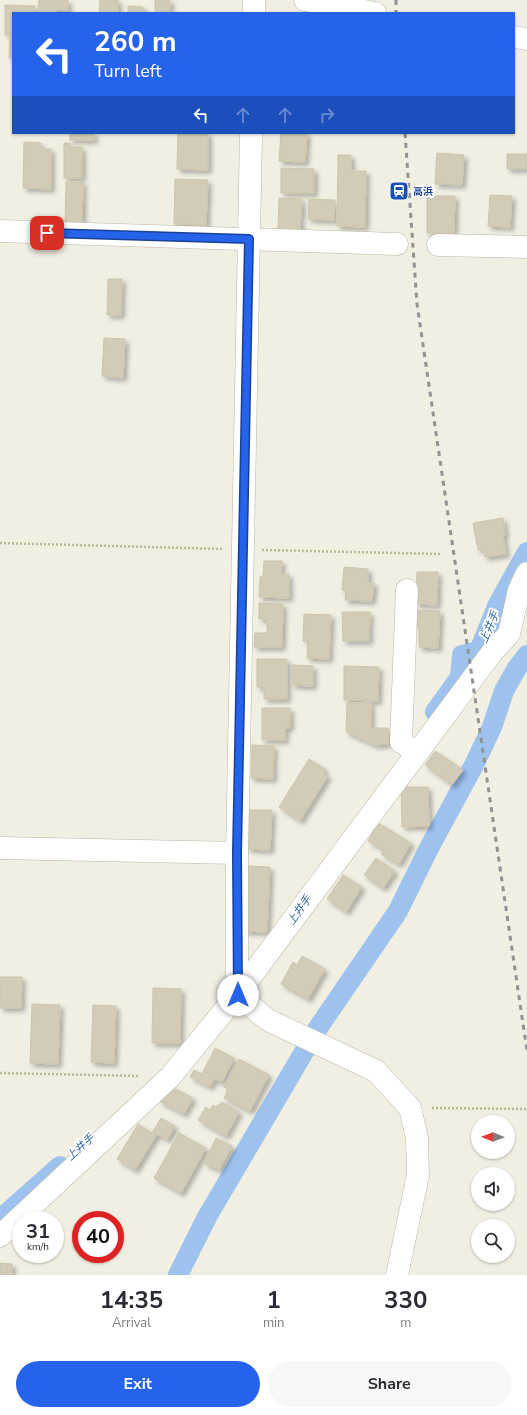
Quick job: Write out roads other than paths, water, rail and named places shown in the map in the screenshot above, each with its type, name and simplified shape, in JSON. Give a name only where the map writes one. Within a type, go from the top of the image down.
[{"type":"street","points":[[254,0],[254,12]]},
{"type":"street","points":[[305,0],[370,12]]},
{"type":"street","points":[[515,37],[527,39]]},
{"type":"street","points":[[251,134],[237,853],[238,995],[268,1020],[376,1071],[410,1108],[417,1138],[418,1175],[396,1275]]},
{"type":"street","points":[[0,231],[397,244]]},
{"type":"street","points":[[438,245],[527,247]]},
{"type":"street","points":[[0,1236],[170,1077],[238,995],[493,651],[508,634],[519,590],[527,573]]},
{"type":"street","points":[[406,590],[401,742],[417,753]]},
{"type":"street","points":[[0,848],[237,853]]},
{"type":"waterway","name":"上井手","points":[[435,712],[460,677],[462,655],[479,651],[498,604],[527,552]]},
{"type":"waterway","points":[[178,1275],[207,1217],[318,1028],[398,911],[429,848],[474,765],[492,727],[504,691],[517,668],[527,655]]},
{"type":"waterway","name":"上井手","points":[[0,1219],[60,1166]]},
{"type":"railway","points":[[396,0],[396,12]]},
{"type":"railway","points":[[405,134],[417,304],[527,1051]]},
{"type":"place","name":"高浜","points":[[399,191]]}]
